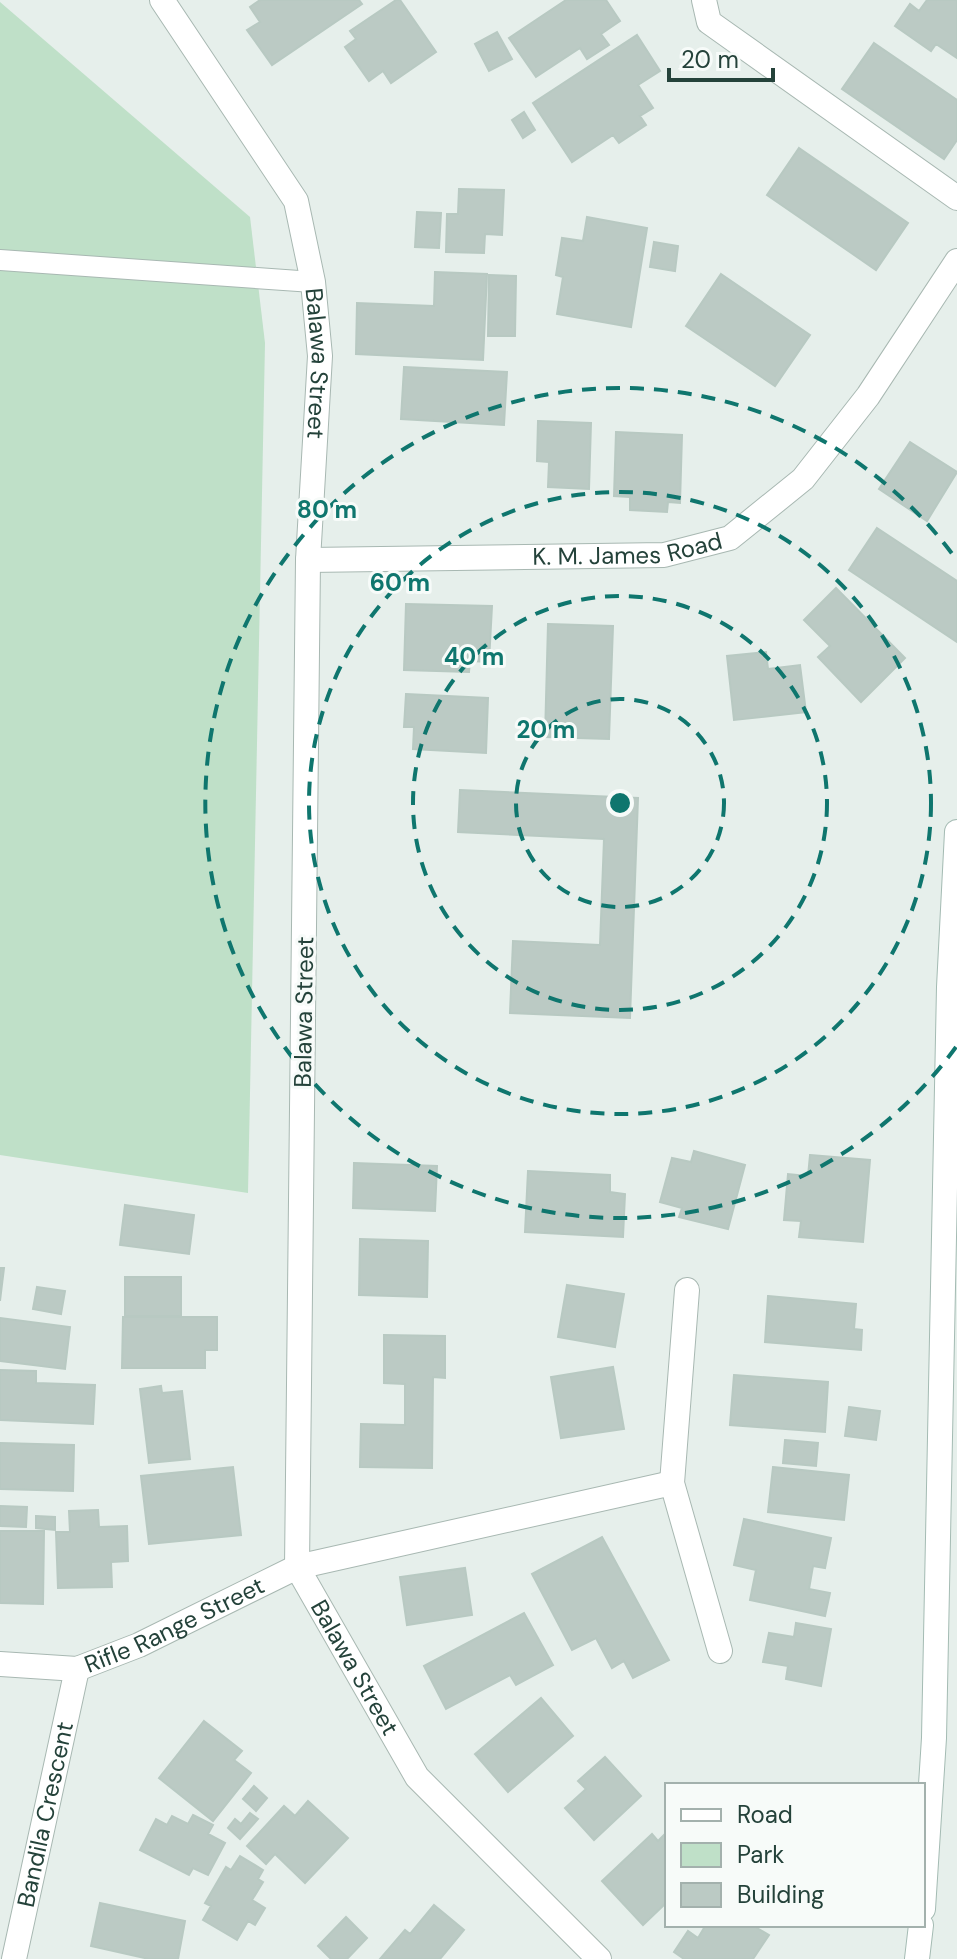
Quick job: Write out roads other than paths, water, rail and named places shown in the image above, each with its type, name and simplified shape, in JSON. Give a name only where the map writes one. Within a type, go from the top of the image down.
[{"type":"street","name":"Balawa Street","points":[[162,0],[296,201],[313,282],[320,356],[308,560],[297,1567],[417,1777],[599,1959]]},
{"type":"street","points":[[704,0],[709,22],[957,198]]},
{"type":"street","name":"K. M. James Road","points":[[308,560],[664,555],[730,538],[803,479],[868,396],[957,261]]},
{"type":"street","points":[[925,1878],[934,1738],[948,1019],[957,832]]},
{"type":"street","points":[[687,1290],[672,1483],[720,1651]]},
{"type":"street","name":"Rifle Range Street","points":[[0,1664],[77,1669],[139,1645],[297,1567],[672,1483]]},
{"type":"street","name":"Bandila Crescent","points":[[14,1959],[77,1669]]},
{"type":"street","points":[[917,1959],[921,1927]]},
{"type":"lane","points":[[0,260],[313,282]]}]
